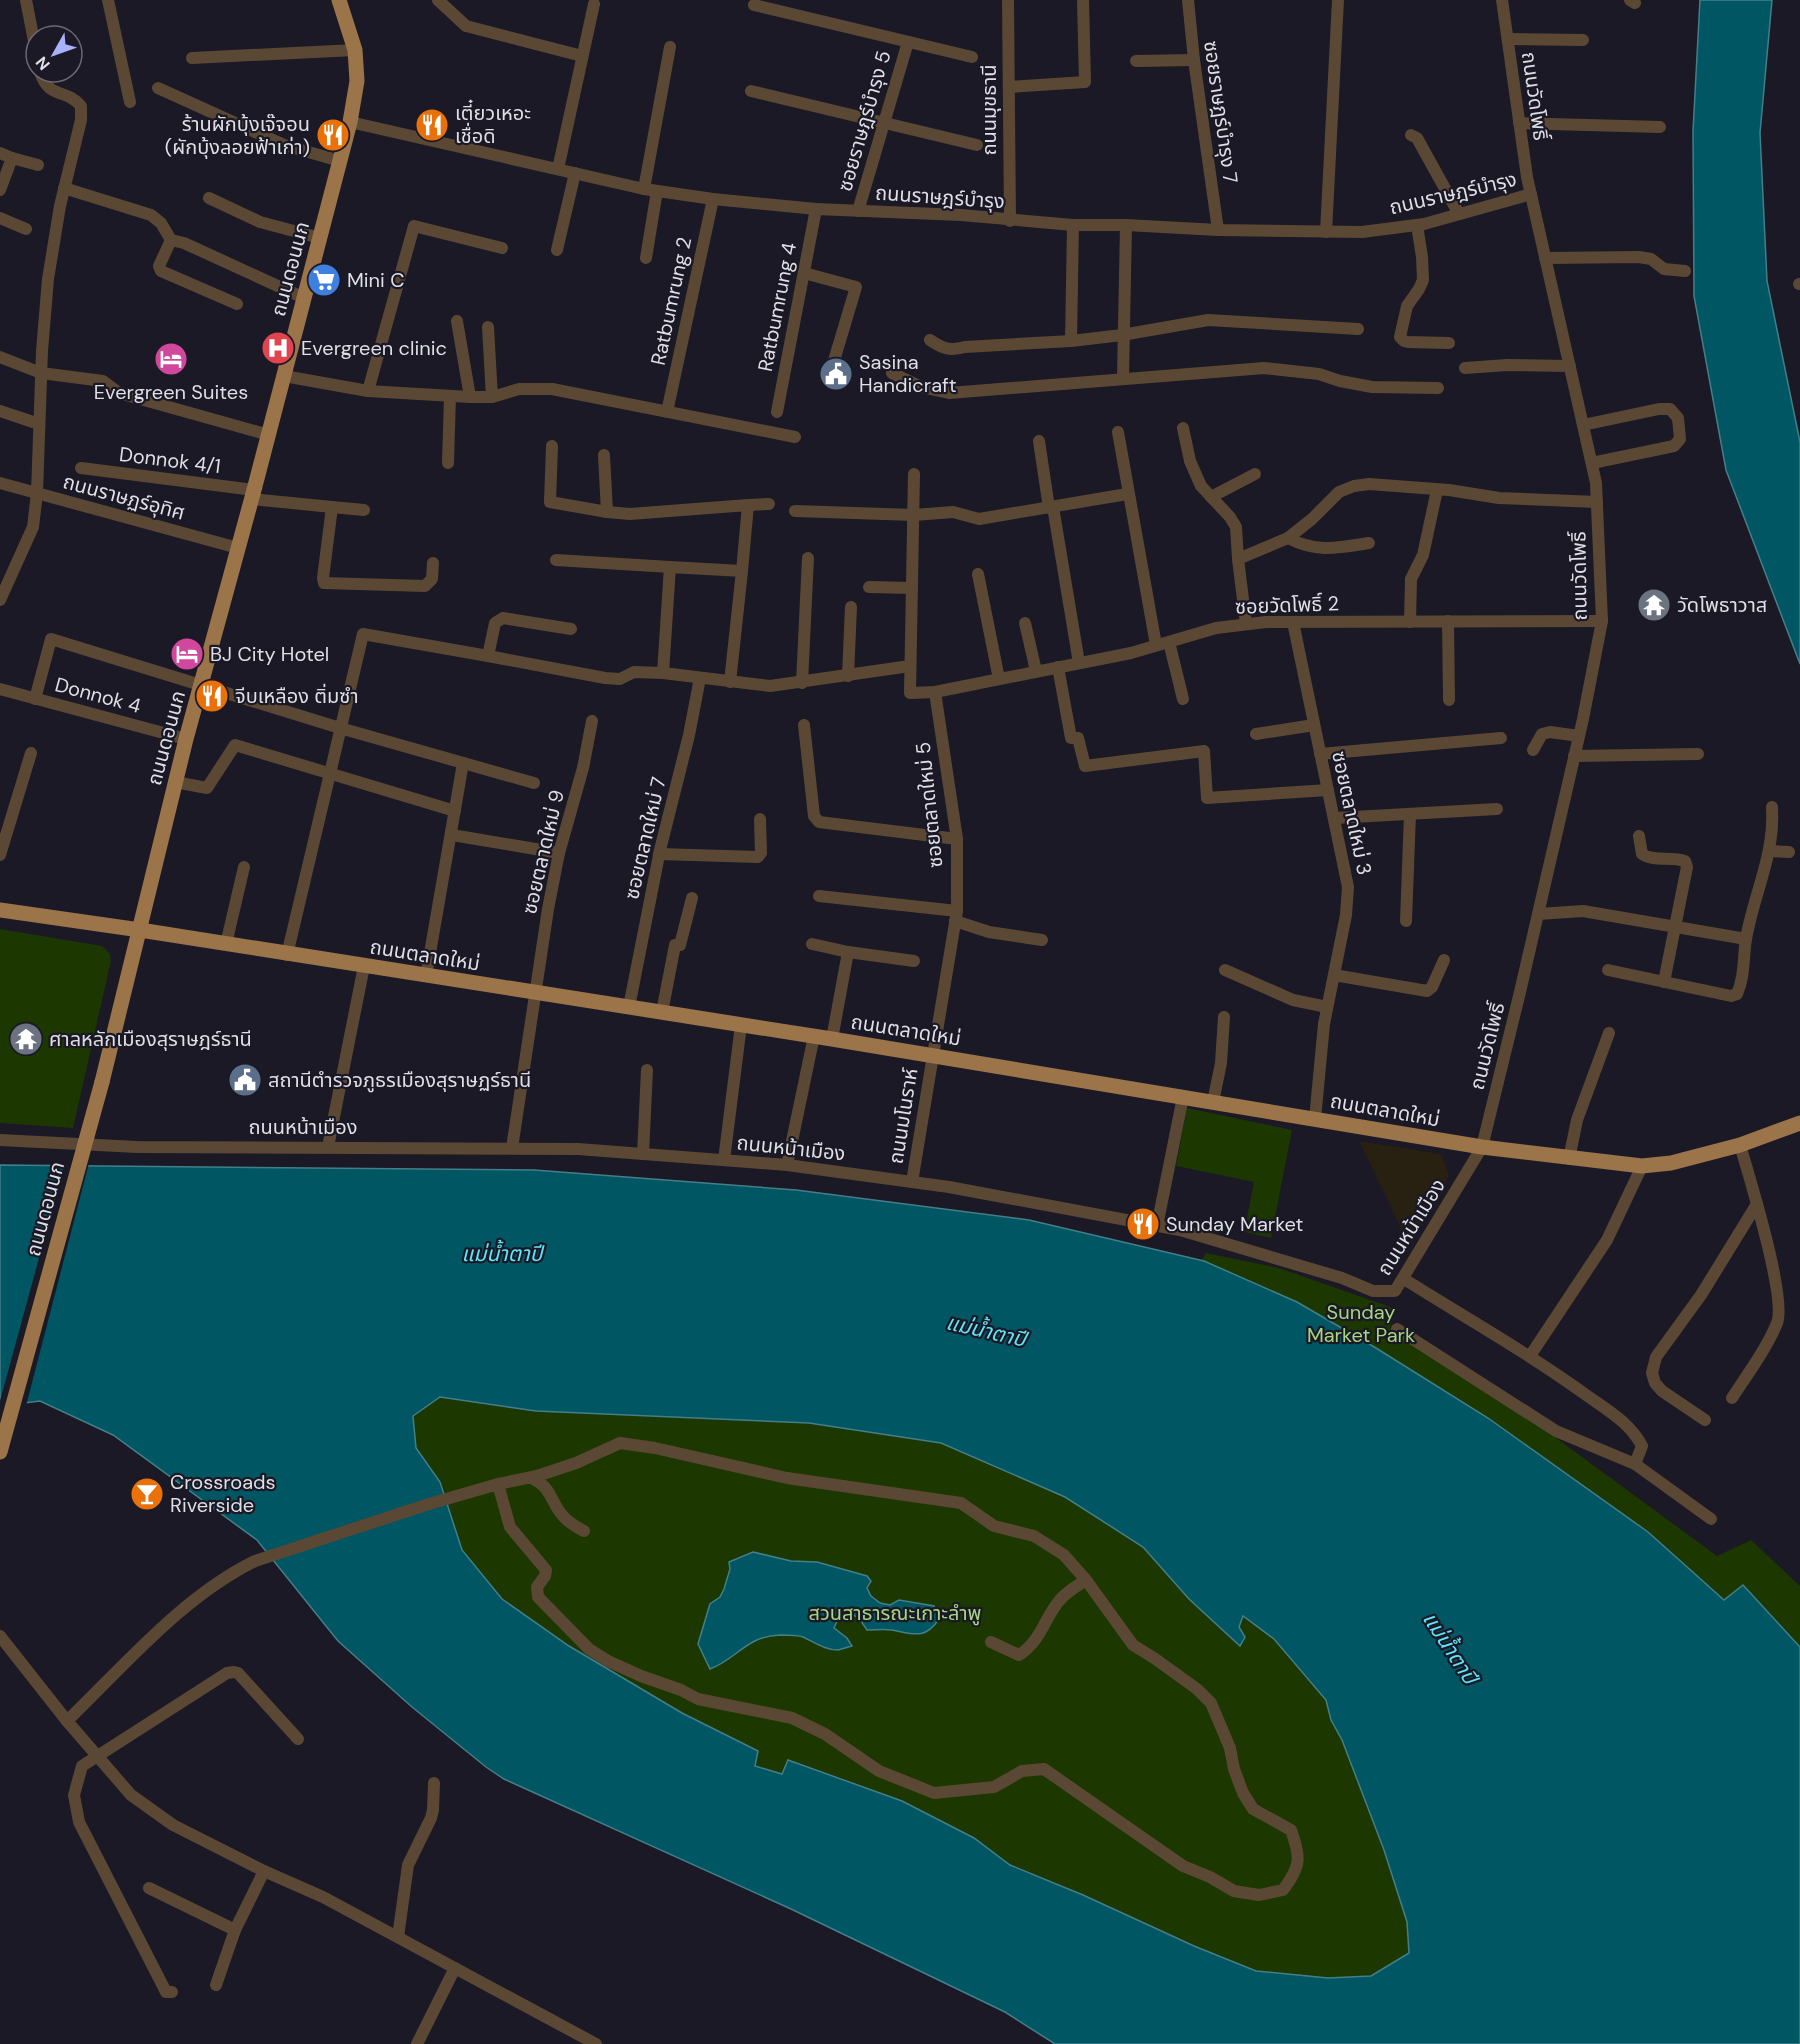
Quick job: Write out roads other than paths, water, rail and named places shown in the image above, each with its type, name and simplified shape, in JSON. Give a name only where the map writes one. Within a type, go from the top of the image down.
[{"type":"main road","name":"ถนนดอนนก","points":[[0,1452],[102,1082],[186,739],[253,494],[350,122],[357,81],[355,50],[339,0]]},
{"type":"main road","name":"ถนนตลาดใหม่","points":[[0,910],[814,1036],[1482,1147],[1569,1159],[1642,1166],[1671,1163],[1740,1145],[1800,1123]]},
{"type":"street","points":[[26,0],[31,24]]},
{"type":"street","points":[[109,0],[130,102]]},
{"type":"street","points":[[438,0],[466,26],[582,56]]},
{"type":"street","name":"ถนนมุขธานี","points":[[1008,0],[1010,220]]},
{"type":"street","points":[[1009,87],[1085,82],[1083,0]]},
{"type":"street","name":"ซอยราษฎร์บำรุง 7","points":[[1188,0],[1194,60],[1218,230]]},
{"type":"street","points":[[1326,232],[1338,0]]},
{"type":"street","name":"ถนนวัดโพธิ์","points":[[1482,1147],[1579,736],[1602,621],[1596,483],[1531,194],[1502,0]]},
{"type":"street","points":[[558,169],[594,4]]},
{"type":"street","points":[[754,5],[972,57]]},
{"type":"street","points":[[1508,39],[1583,39]]},
{"type":"street","name":"ซอยราษฎร์บำรุง 5","points":[[858,211],[908,42]]},
{"type":"street","points":[[644,189],[670,47]]},
{"type":"street","points":[[192,58],[355,50]]},
{"type":"street","points":[[1136,61],[1194,60]]},
{"type":"street","points":[[0,600],[33,527],[37,493],[41,373],[48,279],[64,188],[81,120],[81,106],[74,98],[54,92],[45,84]]},
{"type":"street","points":[[158,88],[284,145],[340,161]]},
{"type":"street","points":[[751,91],[977,145]]},
{"type":"street","name":"ถนนราษฎร์บำรุง","points":[[350,122],[644,189],[713,199],[816,209],[961,215],[1073,225],[1362,232],[1417,225],[1531,194]]},
{"type":"street","points":[[1519,123],[1660,126]]},
{"type":"street","points":[[1411,135],[1417,138],[1459,214]]},
{"type":"street","points":[[0,190],[6,156],[38,165]]},
{"type":"street","points":[[558,250],[575,173]]},
{"type":"street","points":[[64,188],[152,215],[171,240],[184,243],[304,298]]},
{"type":"street","points":[[646,258],[657,191]]},
{"type":"street","points":[[209,198],[260,222],[320,238]]},
{"type":"street","name":"Ratbumrung 2","points":[[667,412],[713,199]]},
{"type":"street","name":"Ratbumrung 4","points":[[777,412],[816,209]]},
{"type":"street","points":[[0,218],[26,230]]},
{"type":"street","points":[[1071,341],[1073,225]]},
{"type":"street","points":[[1123,378],[1122,335],[1126,225]]},
{"type":"street","points":[[1417,225],[1423,280],[1407,306],[1400,337],[1408,342],[1449,343]]},
{"type":"street","points":[[368,391],[414,226],[502,248]]},
{"type":"street","points":[[171,240],[159,266],[161,271],[237,304]]},
{"type":"street","points":[[1545,258],[1639,257],[1651,260],[1664,269],[1685,271]]},
{"type":"street","points":[[804,273],[856,287],[833,364]]},
{"type":"street","points":[[930,340],[942,349],[954,350],[965,347],[1071,341],[1122,335],[1208,320],[1358,328]]},
{"type":"street","points":[[458,321],[470,397]]},
{"type":"street","points":[[488,327],[492,397]]},
{"type":"street","points":[[0,357],[41,373],[103,381],[119,393],[268,435]]},
{"type":"street","points":[[1465,368],[1507,365],[1570,366]]},
{"type":"street","points":[[892,373],[921,387],[949,393],[1264,368],[1319,374],[1372,387],[1438,388]]},
{"type":"street","points":[[284,376],[368,391],[470,397],[492,397],[519,389],[552,389],[795,437]]},
{"type":"street","points":[[448,463],[450,396]]},
{"type":"street","points":[[1583,424],[1659,409],[1670,409],[1678,418],[1680,439],[1674,446],[1592,463]]},
{"type":"street","points":[[0,411],[39,424]]},
{"type":"street","points":[[1183,428],[1193,469],[1201,486],[1230,516],[1236,527],[1246,624]]},
{"type":"street","points":[[1118,432],[1127,494],[1156,645]]},
{"type":"street","points":[[1039,441],[1079,663]]},
{"type":"street","points":[[552,447],[550,502],[630,514],[769,504]]},
{"type":"street","points":[[604,454],[607,512]]},
{"type":"street","name":"Donnok 4/1","points":[[81,468],[364,510]]},
{"type":"street","points":[[287,954],[363,634],[620,679],[634,672],[663,673],[770,686],[910,666],[914,474]]},
{"type":"street","points":[[1211,497],[1255,474]]},
{"type":"street","name":"ถนนราษฏร์อุทิศ","points":[[0,483],[238,548]]},
{"type":"street","points":[[1238,559],[1287,538],[1312,519],[1339,492],[1354,486],[1369,484],[1499,498],[1597,502]]},
{"type":"street","points":[[1410,621],[1411,579],[1426,546],[1437,490]]},
{"type":"street","points":[[795,511],[914,516],[953,512],[979,519],[1127,494]]},
{"type":"street","points":[[730,682],[748,505]]},
{"type":"street","points":[[332,507],[324,583],[425,586],[432,579],[433,563]]},
{"type":"street","points":[[1287,538],[1316,549],[1369,543]]},
{"type":"street","points":[[802,683],[808,558]]},
{"type":"street","points":[[556,560],[742,571]]},
{"type":"street","points":[[663,673],[670,567]]},
{"type":"street","points":[[978,573],[999,679]]},
{"type":"street","points":[[868,587],[912,588]]},
{"type":"street","points":[[848,676],[851,607]]},
{"type":"street","points":[[488,656],[495,623],[503,618],[571,629]]},
{"type":"street","points":[[1448,621],[1449,700]]},
{"type":"street","name":"ซอยวัดโพธิ์ 2","points":[[910,666],[910,693],[935,692],[1036,670],[1131,653],[1216,628],[1246,624],[1602,621]]},
{"type":"street","points":[[1025,622],[1036,670]]},
{"type":"street","name":"ซอยตลาดใหม่ 3","points":[[1293,622],[1348,887],[1346,915],[1324,1024],[1315,1119]]},
{"type":"street","name":"Donnok 4","points":[[35,699],[51,639],[202,684]]},
{"type":"street","points":[[1169,642],[1183,699]]},
{"type":"street","points":[[1058,666],[1071,738],[1078,738],[1085,766],[1204,751],[1207,798],[1328,790]]},
{"type":"street","name":"ซอยตลาดใหม่ 7","points":[[630,1007],[659,854],[689,735],[700,678]]},
{"type":"street","points":[[202,684],[340,728],[534,783]]},
{"type":"street","name":"Donnok 4","points":[[0,689],[186,739]]},
{"type":"street","name":"ซอยตลาดใหม่ 5","points":[[932,1055],[956,916],[957,839],[935,692]]},
{"type":"street","name":"ซอยตลาดใหม่ 9","points":[[512,1148],[559,853],[583,768],[592,721]]},
{"type":"street","points":[[804,725],[814,816],[819,822],[957,839]]},
{"type":"street","points":[[1256,734],[1314,725]]},
{"type":"street","points":[[1533,750],[1542,734],[1550,732],[1579,736]]},
{"type":"street","points":[[1320,754],[1501,738]]},
{"type":"street","points":[[175,782],[207,788],[235,745],[455,811]]},
{"type":"street","points":[[0,855],[31,753]]},
{"type":"street","points":[[1574,756],[1698,754]]},
{"type":"street","points":[[426,976],[463,763]]},
{"type":"street","points":[[1608,970],[1731,996],[1737,993],[1742,984],[1746,939],[1770,851],[1773,828],[1772,807]]},
{"type":"street","points":[[1335,818],[1497,809]]},
{"type":"street","points":[[1406,921],[1410,814]]},
{"type":"street","points":[[659,854],[758,857],[760,819]]},
{"type":"street","points":[[452,834],[559,853]]},
{"type":"street","points":[[1639,836],[1639,845],[1642,854],[1646,857],[1678,858],[1685,861],[1687,867],[1664,982]]},
{"type":"street","points":[[1770,851],[1790,852]]},
{"type":"street","points":[[226,944],[244,867]]},
{"type":"street","points":[[819,896],[956,916],[989,932],[1042,940]]},
{"type":"street","points":[[662,1012],[675,945],[680,945],[692,898]]},
{"type":"street","points":[[1538,914],[1583,911],[1746,939]]},
{"type":"street","points":[[812,944],[848,952],[914,961]]},
{"type":"street","points":[[832,1039],[848,952]]},
{"type":"street","points":[[1334,975],[1427,991],[1432,987],[1444,960]]},
{"type":"street","points":[[328,1147],[364,966]]},
{"type":"street","points":[[1225,970],[1293,1000],[1327,1007]]},
{"type":"street","points":[[1213,1102],[1221,1063],[1224,1017]]},
{"type":"street","points":[[724,1160],[741,1025]]},
{"type":"street","points":[[1569,1159],[1577,1120],[1609,1033]]},
{"type":"street","points":[[787,1165],[814,1036]]},
{"type":"street","name":"ถนนมโนราห์","points":[[912,1182],[932,1055]]},
{"type":"street","points":[[643,1154],[647,1071]]},
{"type":"street","points":[[1157,1226],[1184,1097]]},
{"type":"street","name":"ถนนหน้าเมือง","points":[[0,1140],[137,1147],[578,1149],[787,1165],[949,1187],[1180,1230],[1342,1278],[1373,1291],[1395,1291],[1482,1147]]},
{"type":"street","points":[[1732,1398],[1778,1322],[1779,1303],[1757,1204],[1740,1145]]},
{"type":"street","points":[[1530,1356],[1607,1240],[1642,1166]]},
{"type":"street","points":[[1705,1420],[1662,1391],[1655,1383],[1652,1373],[1656,1357],[1701,1295],[1757,1204]]},
{"type":"street","points":[[1404,1279],[1530,1356],[1635,1433],[1642,1446],[1635,1464]]},
{"type":"street","points":[[1397,1329],[1556,1431],[1635,1464],[1711,1519]]},
{"type":"street","points":[[68,1721],[182,1611],[223,1580],[255,1561],[429,1504],[498,1484],[531,1478],[576,1463],[620,1443],[663,1450],[787,1478],[961,1503],[994,1526],[1034,1536],[1064,1555],[1086,1580],[1133,1645],[1197,1689],[1211,1703],[1230,1748],[1243,1793],[1253,1809],[1291,1830],[1298,1849],[1297,1872],[1283,1890],[1259,1895],[1234,1891],[1210,1877],[1183,1866],[1044,1769],[1022,1771],[994,1787],[934,1793],[879,1771],[825,1734],[792,1718],[698,1699],[608,1661],[589,1649],[540,1600],[536,1592],[546,1570],[510,1527],[498,1484]]},
{"type":"street","points":[[531,1478],[541,1483],[550,1493],[564,1517],[584,1531]]},
{"type":"street","points":[[991,1642],[1019,1655],[1029,1649],[1059,1601],[1086,1580]]},
{"type":"street","points":[[0,1636],[131,1795],[173,1825],[264,1871],[323,1897],[596,2044]]},
{"type":"street","points":[[172,1992],[166,1992],[79,1822],[74,1795],[81,1766],[227,1673],[234,1672],[238,1673],[298,1739]]},
{"type":"street","points":[[398,1937],[408,1865],[431,1818],[434,1783]]},
{"type":"street","points":[[216,1985],[235,1930],[264,1871]]},
{"type":"street","points":[[148,1888],[235,1930]]},
{"type":"street","points":[[417,2044],[455,1968]]},
{"type":"water","points":[[1700,0],[1772,0],[1760,133],[1767,281],[1800,442],[1800,664],[1726,470],[1694,296],[1693,131]]},
{"type":"water","name":"แม่น้ำตาปี","points":[[0,1165],[534,1170],[796,1190],[1029,1220],[1204,1261],[1297,1302],[1488,1418],[1648,1532],[1724,1600],[1743,1585],[1800,1647],[1800,2044],[1055,2044],[1005,2012],[791,1909],[504,1779],[412,1707],[338,1641],[257,1540],[113,1435],[40,1401],[0,1406]],"holes":[[[440,1397],[536,1411],[809,1423],[941,1443],[1065,1497],[1143,1547],[1189,1599],[1240,1646],[1245,1637],[1239,1627],[1243,1616],[1274,1639],[1326,1700],[1331,1720],[1342,1740],[1384,1850],[1407,1922],[1409,1953],[1371,1976],[1328,1978],[1256,1971],[1010,1865],[974,1838],[902,1801],[788,1760],[782,1774],[755,1766],[758,1751],[682,1713],[569,1646],[502,1599],[462,1550],[440,1482],[416,1448],[413,1416]]]},
{"type":"water","points":[[753,1552],[791,1561],[817,1562],[867,1576],[871,1581],[867,1588],[871,1596],[880,1603],[890,1605],[899,1600],[934,1606],[939,1619],[924,1633],[913,1634],[889,1630],[867,1630],[859,1618],[848,1612],[839,1617],[834,1628],[847,1638],[852,1646],[833,1650],[801,1636],[768,1636],[750,1644],[728,1660],[710,1669],[698,1644],[710,1604],[720,1597],[724,1589],[730,1569],[729,1562]]},
{"type":"place","name":"เตี๋ยวเหอะ เชื่อดิ","points":[[432,125]]},
{"type":"place","name":"ร้านผักบุ้งเจ๊จอน (ผักบุ้งลอยฟ้าเก่า)","points":[[333,135]]},
{"type":"place","name":"Mini C","points":[[324,280]]},
{"type":"place","name":"Evergreen clinic","points":[[278,348]]},
{"type":"place","name":"Evergreen Suites","points":[[171,359]]},
{"type":"place","name":"Sasina Handicraft","points":[[836,374]]},
{"type":"place","name":"วัดโพธาวาส","points":[[1654,605]]},
{"type":"place","name":"BJ City Hotel","points":[[187,654]]},
{"type":"place","name":"จีบเหลือง ติ่มซำ","points":[[212,696]]},
{"type":"place","name":"ศาลหลักเมืองสุราษฎร์ธานี","points":[[26,1039]]},
{"type":"place","name":"สถานีตำรวจภูธรเมืองสุราษฏร์ธานี","points":[[245,1080]]},
{"type":"place","name":"Sunday Market","points":[[1143,1224]]},
{"type":"place","name":"Crossroads Riverside","points":[[147,1494]]},
{"type":"park label","name":"Sunday Market Park","points":[[1361,1324]]},
{"type":"park label","name":"สวนสาธารณะเกาะลำพู","points":[[895,1613]]}]
